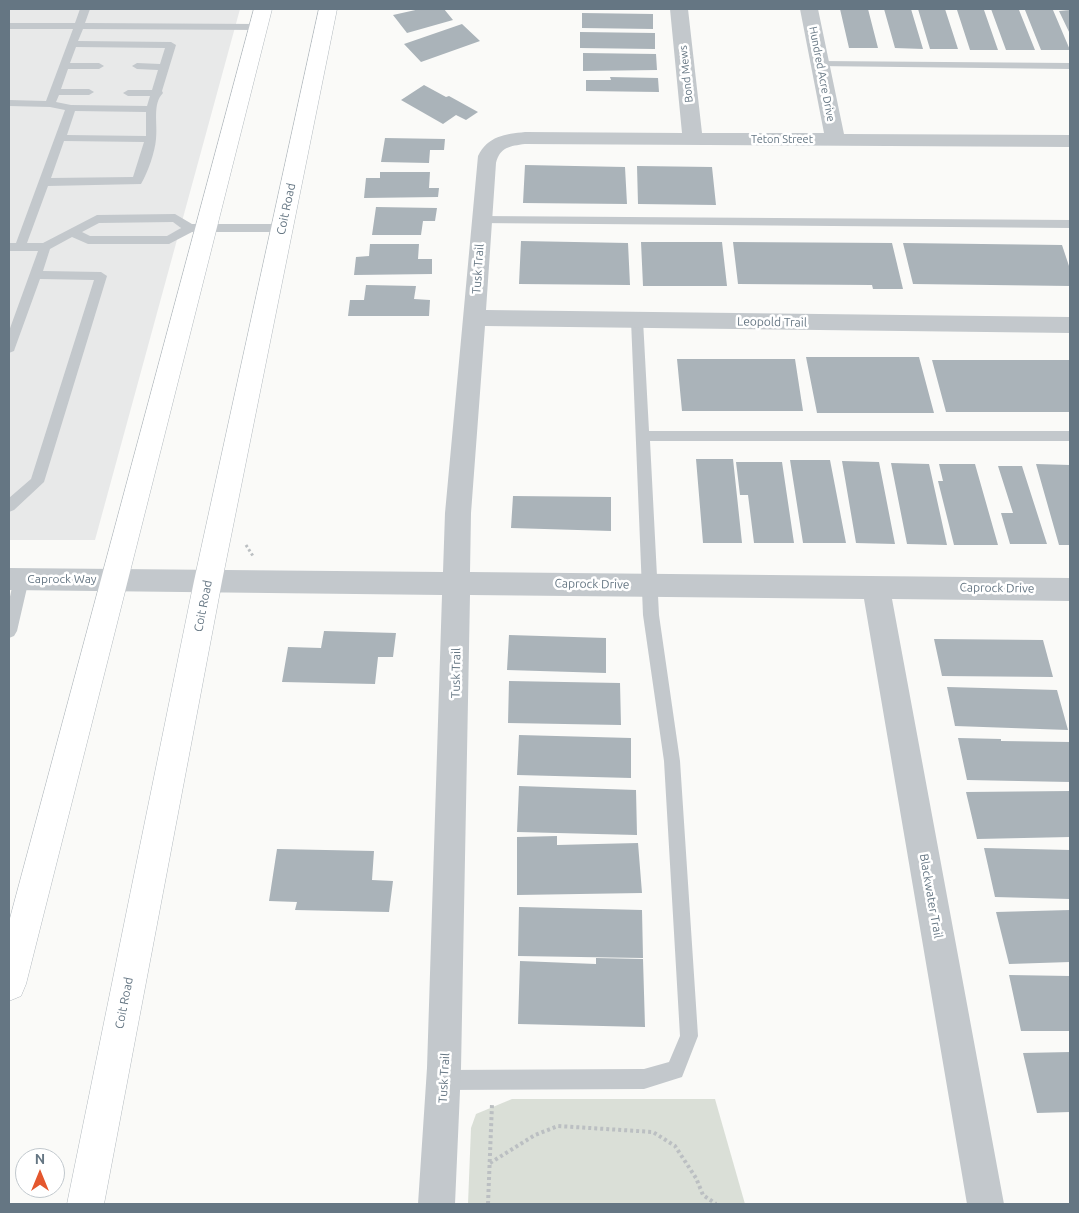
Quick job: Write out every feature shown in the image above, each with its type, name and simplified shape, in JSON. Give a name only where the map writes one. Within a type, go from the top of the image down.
[{"type":"main road","name":"Coit Road","points":[[84,1204],[208,581],[328,9]]},
{"type":"main road","points":[[9,984],[114,580],[198,228],[261,18]]},
{"type":"street","name":"Bond Mews","points":[[679,9],[693,138]]},
{"type":"street","name":"Hundred Acre Drive","points":[[809,9],[835,139]]},
{"type":"street","name":"Teton Street","points":[[494,145],[508,139],[525,138],[1066,141]]},
{"type":"street","points":[[1066,141],[1070,163]]},
{"type":"street","name":"Tusk Trail","points":[[436,1204],[444,1080],[458,514],[482,220],[485,158],[494,145]]},
{"type":"street","name":"Leopold Trail","points":[[474,318],[1070,325]]},
{"type":"street","name":"Caprock Way","points":[[15,579],[114,580]]},
{"type":"street","name":"Caprock Drive","points":[[114,580],[876,587],[1069,593]]},
{"type":"street","name":"Blackwater Trail","points":[[876,587],[986,1204]]},
{"type":"lane","points":[[50,104],[85,9]]},
{"type":"lane","points":[[9,26],[178,27],[261,18]]},
{"type":"lane","points":[[43,182],[137,182],[151,139],[152,109],[178,27]]},
{"type":"lane","points":[[73,44],[171,45]]},
{"type":"lane","points":[[820,64],[1070,66]]},
{"type":"lane","points":[[63,66],[99,66]]},
{"type":"lane","points":[[137,66],[164,67]]},
{"type":"lane","points":[[54,92],[89,92]]},
{"type":"lane","points":[[128,93],[158,93]]},
{"type":"lane","points":[[9,102],[50,104],[71,108],[152,109]]},
{"type":"lane","points":[[71,108],[43,182],[14,247],[45,247],[97,219],[175,218],[198,228]]},
{"type":"lane","points":[[59,138],[151,139]]},
{"type":"lane","points":[[482,220],[1070,224]]},
{"type":"lane","points":[[71,232],[88,240],[169,240],[198,228],[282,228]]},
{"type":"lane","points":[[9,348],[45,247]]},
{"type":"lane","points":[[9,506],[37,482],[101,276],[36,275]]},
{"type":"lane","points":[[444,1080],[644,1079],[675,1070],[690,1036],[672,761],[651,615],[637,320]]},
{"type":"lane","points":[[642,436],[1070,436]]},
{"type":"lane","points":[[9,631],[15,579]]},
{"type":"path","points":[[488,1204],[493,1080]]},
{"type":"path","points":[[490,1163],[535,1136],[558,1126],[653,1132],[675,1146],[696,1178],[703,1195],[716,1204]]},
{"type":"shaded area","points":[[9,9],[240,9],[95,540],[9,540]]},
{"type":"shaded area","points":[[512,1099],[715,1099],[745,1204],[468,1204],[471,1128],[476,1114]]},
{"type":"building","points":[[420,9],[444,9],[453,20],[407,33],[393,15]]},
{"type":"building","points":[[840,9],[868,9],[878,48],[849,48]]},
{"type":"building","points":[[884,9],[911,9],[923,49],[895,48]]},
{"type":"building","points":[[918,9],[945,9],[958,49],[930,49]]},
{"type":"building","points":[[991,9],[1019,10],[1035,50],[1006,50]]},
{"type":"building","points":[[957,10],[984,10],[998,50],[970,50]]},
{"type":"building","points":[[1025,10],[1053,10],[1070,50],[1041,50]]},
{"type":"building","points":[[1070,10],[1070,34],[1059,11]]},
{"type":"building","points":[[582,13],[653,14],[653,29],[582,28]]},
{"type":"building","points":[[462,24],[480,41],[421,62],[404,44]]},
{"type":"building","points":[[580,32],[655,33],[655,49],[580,48]]},
{"type":"building","points":[[583,53],[656,54],[657,70],[583,71]]},
{"type":"building","points":[[610,77],[658,78],[659,92],[586,91],[586,80],[611,80]]},
{"type":"building","points":[[424,85],[478,112],[466,120],[456,115],[443,124],[401,100]]},
{"type":"building","points":[[385,138],[445,139],[444,150],[430,150],[429,163],[381,162]]},
{"type":"building","points":[[525,165],[625,167],[627,204],[523,203]]},
{"type":"building","points":[[637,166],[712,167],[716,205],[638,204]]},
{"type":"building","points":[[380,172],[430,172],[429,188],[439,188],[438,197],[364,198],[366,178],[380,178]]},
{"type":"building","points":[[376,207],[437,208],[435,221],[423,221],[421,235],[372,235]]},
{"type":"building","points":[[521,241],[628,243],[630,285],[519,284]]},
{"type":"building","points":[[641,242],[722,242],[727,286],[643,286]]},
{"type":"building","points":[[733,242],[892,243],[903,289],[873,289],[872,285],[738,284]]},
{"type":"building","points":[[903,243],[1062,245],[1070,269],[1070,286],[913,284]]},
{"type":"building","points":[[370,244],[419,244],[418,259],[432,259],[432,274],[354,275],[356,257],[369,256]]},
{"type":"building","points":[[366,285],[416,286],[414,299],[430,300],[429,316],[348,316],[350,300],[364,300]]},
{"type":"building","points":[[806,357],[919,357],[934,413],[817,413]]},
{"type":"building","points":[[677,359],[795,359],[803,411],[682,411]]},
{"type":"building","points":[[932,360],[1070,360],[1070,412],[946,412]]},
{"type":"building","points":[[696,459],[733,459],[742,543],[703,543]]},
{"type":"building","points":[[790,460],[830,460],[846,543],[803,543]]},
{"type":"building","points":[[842,461],[879,462],[895,544],[856,543]]},
{"type":"building","points":[[736,462],[782,462],[794,543],[754,543],[748,495],[740,495]]},
{"type":"building","points":[[891,463],[929,464],[947,545],[907,544]]},
{"type":"building","points":[[939,464],[975,464],[998,545],[954,545],[938,481],[943,481]]},
{"type":"building","points":[[1036,464],[1070,465],[1070,545],[1059,545]]},
{"type":"building","points":[[998,466],[1022,466],[1047,544],[1010,544],[1001,513],[1013,513]]},
{"type":"building","points":[[513,496],[611,497],[611,531],[511,528]]},
{"type":"building","points":[[324,631],[396,633],[393,657],[378,657],[375,684],[282,682],[288,647],[321,648]]},
{"type":"building","points":[[509,635],[606,638],[606,673],[507,670]]},
{"type":"building","points":[[934,639],[1043,640],[1053,677],[942,676]]},
{"type":"building","points":[[509,681],[620,683],[621,725],[508,723]]},
{"type":"building","points":[[947,687],[1057,690],[1068,730],[955,726]]},
{"type":"building","points":[[519,735],[631,738],[631,778],[517,775]]},
{"type":"building","points":[[958,738],[1070,742],[1070,782],[967,780]]},
{"type":"building","points":[[519,786],[636,790],[637,835],[517,832]]},
{"type":"building","points":[[1070,791],[1070,837],[977,839],[966,792]]},
{"type":"building","points":[[557,836],[557,845],[638,843],[642,893],[517,895],[517,837]]},
{"type":"building","points":[[984,848],[1070,850],[1070,899],[995,897]]},
{"type":"building","points":[[277,849],[374,851],[372,880],[393,881],[389,912],[295,910],[297,902],[269,901]]},
{"type":"building","points":[[519,907],[642,910],[643,958],[518,956]]},
{"type":"building","points":[[1070,910],[1070,962],[1009,964],[996,912]]},
{"type":"building","points":[[596,958],[643,959],[645,1027],[518,1024],[520,961],[596,964]]},
{"type":"building","points":[[1009,975],[1070,976],[1070,1031],[1021,1031]]},
{"type":"building","points":[[1070,1052],[1070,1112],[1037,1113],[1023,1053]]}]
